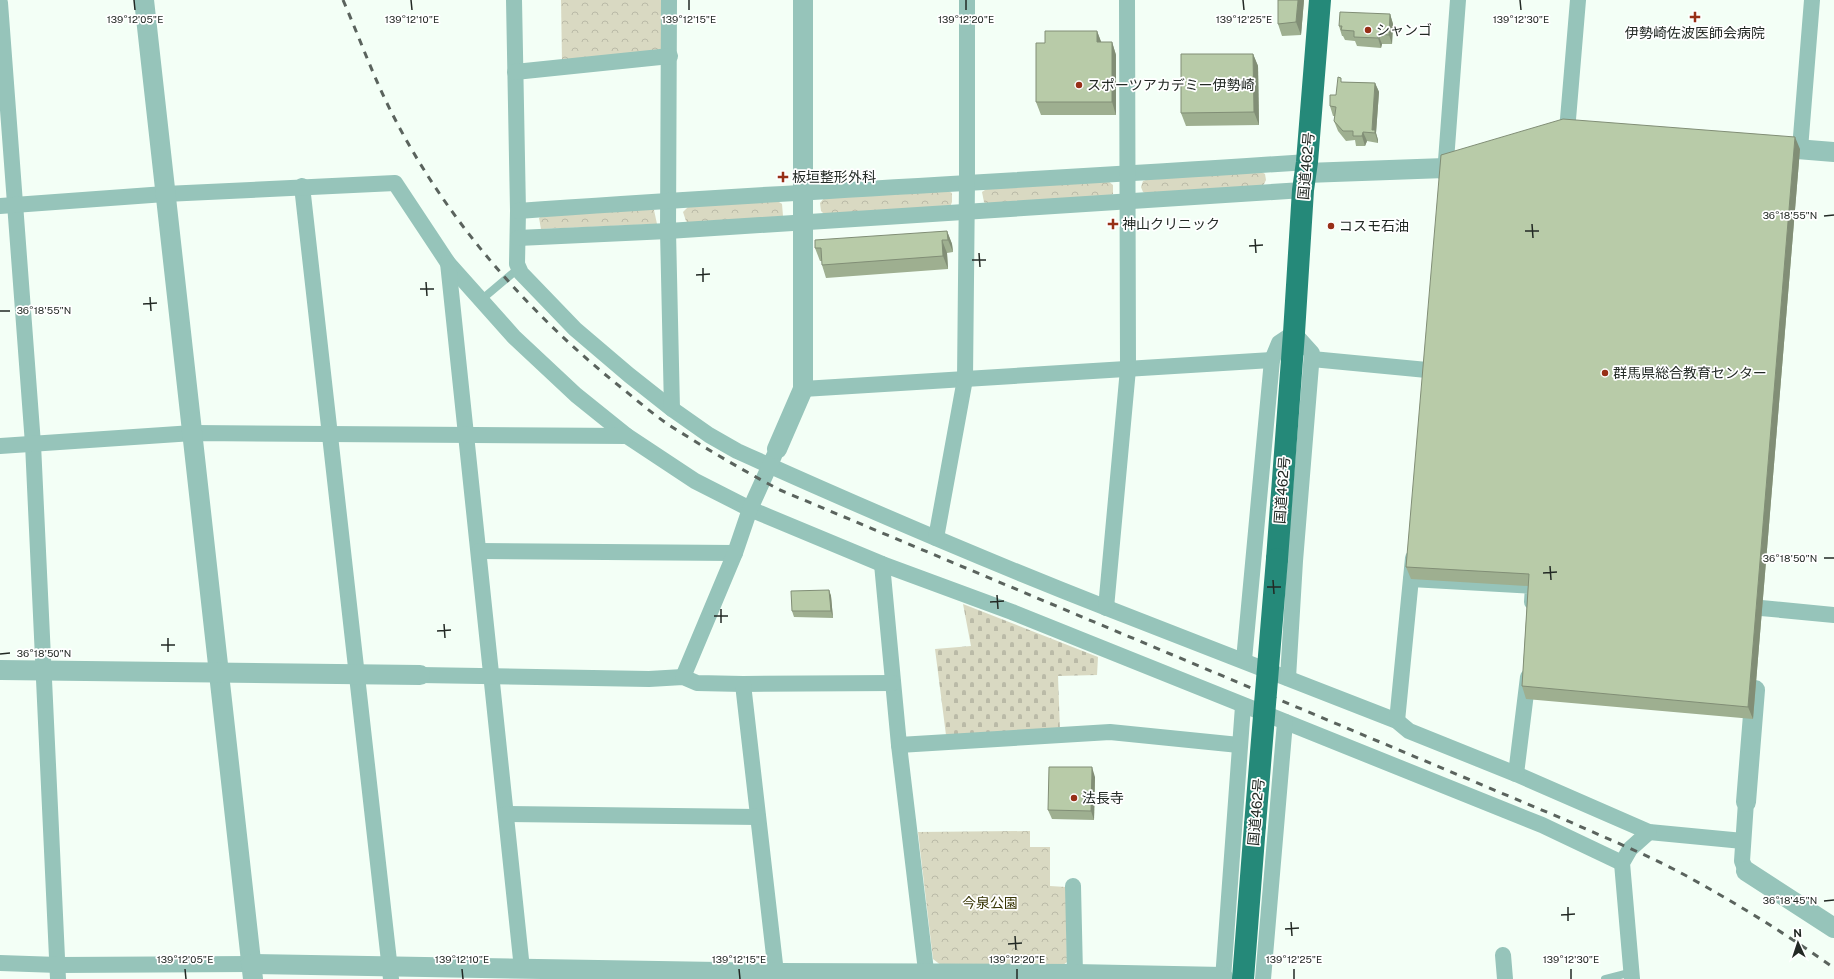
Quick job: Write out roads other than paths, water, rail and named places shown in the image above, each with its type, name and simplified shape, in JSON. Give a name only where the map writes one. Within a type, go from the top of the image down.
[{"type":"highway","name":"国道462号","points":[[1230,978],[1255,825],[1277,559],[1305,175],[1320,0]]},
{"type":"street","points":[[144,0],[252,972]]},
{"type":"street","points":[[514,0],[518,211],[517,264],[521,273],[575,329],[672,409],[732,448],[774,457],[936,538],[1106,608],[1244,660],[1397,721],[1409,731],[1516,774],[1649,832],[1743,841]]},
{"type":"street","points":[[669,0],[670,56],[668,231],[672,409]]},
{"type":"street","points":[[683,677],[735,554],[750,509],[803,389],[803,0]]},
{"type":"street","points":[[936,538],[965,379],[967,212],[966,0]]},
{"type":"street","points":[[1106,608],[1128,369],[1127,0]]},
{"type":"street","points":[[1443,191],[1458,0]]},
{"type":"street","points":[[1566,133],[1578,0]]},
{"type":"street","points":[[1799,157],[1812,0]]},
{"type":"street","points":[[0,3],[7,205],[33,444],[58,972]]},
{"type":"street","points":[[515,72],[670,56]]},
{"type":"street","points":[[1753,146],[1799,157],[1834,152]]},
{"type":"street","points":[[518,211],[668,200],[967,182],[1128,175],[1305,175],[1446,168],[1483,156]]},
{"type":"street","points":[[518,238],[668,231],[1127,203],[1305,175]]},
{"type":"street","points":[[7,205],[302,186],[395,183],[448,263],[514,337],[576,395],[628,436],[695,481],[750,509],[882,564],[1012,612],[1542,825],[1622,863]]},
{"type":"street","points":[[302,186],[391,973]]},
{"type":"street","points":[[448,263],[522,969]]},
{"type":"street","points":[[1244,660],[1272,360],[1279,343],[1294,333],[1312,353],[1312,360],[1295,561],[1288,678]]},
{"type":"street","points":[[803,389],[1272,360]]},
{"type":"street","points":[[1312,360],[1427,370]]},
{"type":"street","points":[[0,446],[193,433],[628,436]]},
{"type":"street","points":[[1397,721],[1414,541]]},
{"type":"street","points":[[479,551],[735,554]]},
{"type":"street","points":[[882,564],[899,745],[927,977]]},
{"type":"street","points":[[1411,579],[1534,586],[1532,616]]},
{"type":"street","points":[[1761,608],[1834,615]]},
{"type":"street","points":[[1516,774],[1534,700],[1529,661]]},
{"type":"street","points":[[0,670],[492,675],[649,679],[683,677],[697,683],[743,684],[893,683]]},
{"type":"street","points":[[1756,672],[1745,718],[1746,802],[1742,861],[1746,871],[1834,928]]},
{"type":"street","points":[[743,684],[776,973]]},
{"type":"street","points":[[0,963],[58,972],[391,973],[522,969],[652,975],[776,973],[927,977],[1075,974],[1230,978],[1239,745],[1243,706]]},
{"type":"street","points":[[1263,979],[1284,722]]},
{"type":"street","points":[[899,745],[1110,732],[1239,745]]},
{"type":"street","points":[[506,814],[758,817]]},
{"type":"street","points":[[1632,976],[1622,863],[1630,849],[1649,832]]},
{"type":"street","points":[[1073,886],[1075,974]]},
{"type":"street","points":[[1504,955],[1505,979]]},
{"type":"lane","points":[[481,300],[519,268]]},
{"type":"lane","points":[[1605,979],[1632,976]]},
{"type":"railway","points":[[343,0],[384,97],[405,138],[428,177],[455,215],[483,251],[545,320],[613,381],[669,425],[724,459],[780,490],[1568,821],[1647,856],[1692,879],[1747,911],[1800,944],[1834,968]]},
{"type":"place","name":"伊勢崎佐波医師会病院","points":[[1695,17]]},
{"type":"place","name":"シャンゴ","points":[[1368,30]]},
{"type":"place","name":"スポーツアカデミー伊勢崎","points":[[1079,85]]},
{"type":"place","name":"板垣整形外科","points":[[783,177]]},
{"type":"place","name":"神山クリニック","points":[[1113,224]]},
{"type":"place","name":"コスモ石油","points":[[1331,226]]},
{"type":"place","name":"群馬県総合教育センター","points":[[1605,373]]},
{"type":"place","name":"法長寺","points":[[1074,798]]},
{"type":"park label","name":"今泉公園","points":[[990,903]]}]
